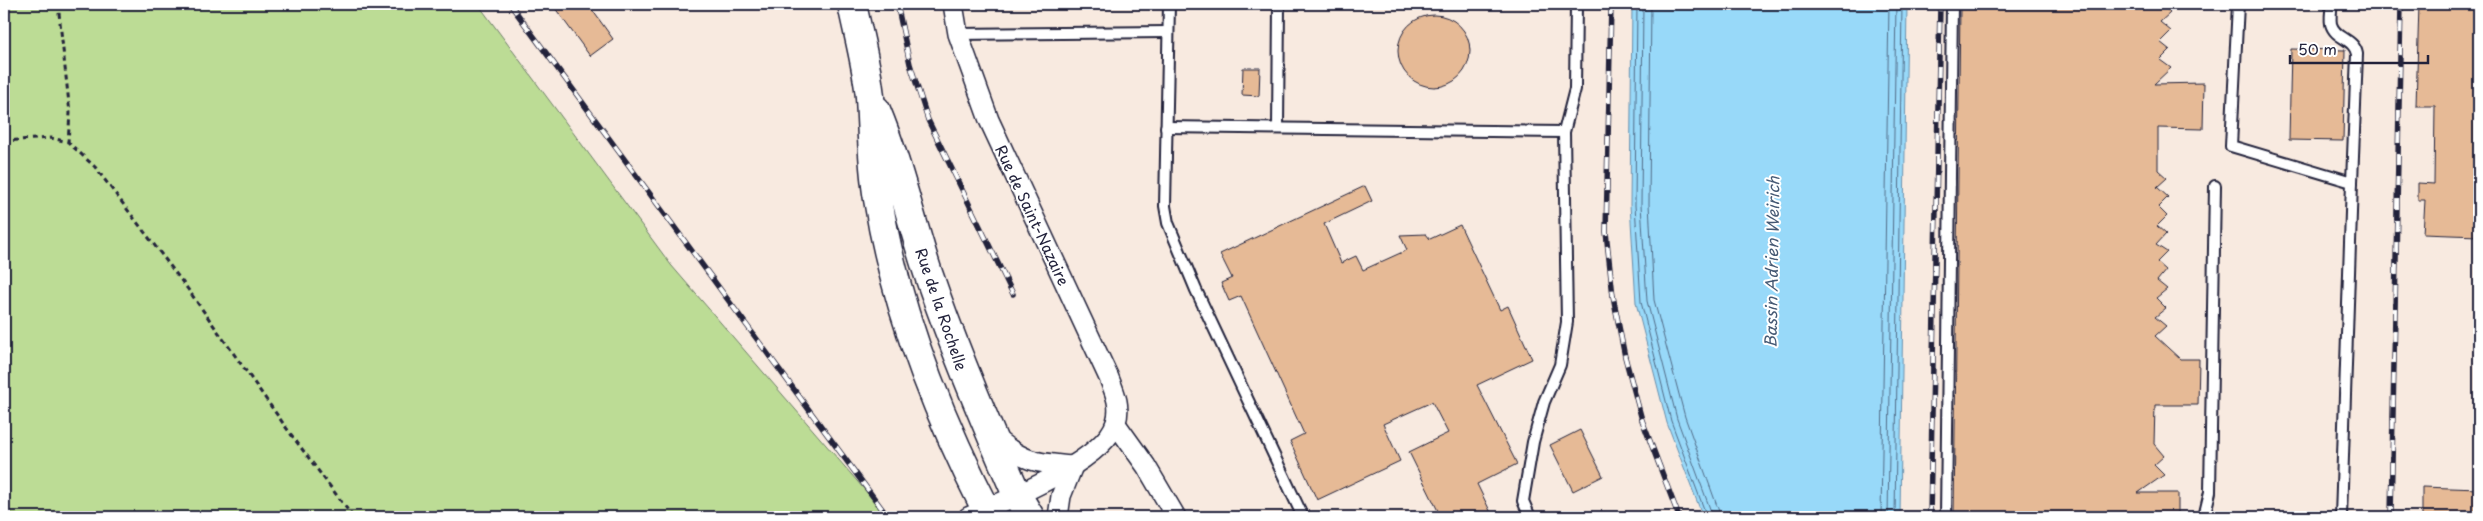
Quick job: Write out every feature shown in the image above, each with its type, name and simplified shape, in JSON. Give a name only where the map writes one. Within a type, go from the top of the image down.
[{"type":"main road","name":"Rue de la Rochelle","points":[[852,4],[870,96],[871,151],[878,200],[896,279],[930,383],[981,514]]},
{"type":"main road","name":"Rue de la Rochelle","points":[[870,96],[893,150],[919,242],[955,350],[990,433],[1024,506]]},
{"type":"street","name":"Rue de Saint-Nazaire","points":[[953,4],[958,34],[989,120],[1109,378],[1117,399],[1116,424]]},
{"type":"street","points":[[981,514],[1024,506],[1073,466],[1094,452],[1107,439],[1116,424],[1146,466],[1176,517]]},
{"type":"street","points":[[990,433],[1011,451],[1032,462],[1073,466]]},
{"type":"street","points":[[1058,517],[1061,496],[1073,466]]},
{"type":"lane","points":[[1169,4],[1165,206],[1168,223],[1196,290],[1303,517]]},
{"type":"lane","points":[[1278,128],[1279,4]]},
{"type":"lane","points":[[1530,517],[1523,500],[1533,442],[1544,402],[1560,365],[1567,322],[1564,132],[1575,89],[1576,4]]},
{"type":"lane","points":[[1946,517],[1952,4]]},
{"type":"lane","points":[[2238,4],[2231,146],[2352,182]]},
{"type":"lane","points":[[2332,4],[2331,20],[2334,30],[2353,44],[2357,54],[2341,517]]},
{"type":"lane","points":[[958,34],[1168,32]]},
{"type":"lane","points":[[1166,127],[1564,132]]},
{"type":"lane","points":[[2204,517],[2210,492],[2215,186]]},
{"type":"path","points":[[58,4],[70,114],[68,142]]},
{"type":"path","points":[[4,141],[51,138],[68,142],[95,167],[187,288],[290,433],[353,517]]},
{"type":"shaded area","points":[[478,4],[2479,4],[2479,517],[888,517],[671,265]]},
{"type":"green space","points":[[4,4],[478,4],[671,265],[888,517],[4,517]]},
{"type":"water","name":"Bassin Adrien Weirich","points":[[1632,4],[1907,4],[1900,517],[1703,517],[1667,423],[1636,303],[1630,205]]},
{"type":"building","points":[[552,4],[588,4],[613,39],[590,56]]},
{"type":"building","points":[[1960,4],[2162,4],[2170,13],[2160,22],[2171,31],[2160,42],[2170,50],[2160,60],[2171,68],[2154,84],[2204,83],[2203,129],[2158,128],[2158,170],[2167,178],[2157,187],[2168,197],[2158,207],[2167,216],[2157,226],[2166,234],[2156,245],[2167,252],[2157,262],[2166,270],[2157,281],[2167,289],[2156,298],[2166,308],[2155,317],[2166,326],[2155,336],[2180,359],[2199,359],[2198,405],[2155,405],[2154,444],[2164,456],[2154,465],[2164,475],[2138,493],[2178,493],[2178,517],[2026,515],[2026,517],[1968,517],[1968,515],[1954,515]]},
{"type":"building","points":[[2419,4],[2479,4],[2479,108],[2476,108],[2475,184],[2479,184],[2479,236],[2423,234],[2425,200],[2418,200],[2418,183],[2434,184],[2435,106],[2416,106]]},
{"type":"building","points":[[1441,15],[1460,25],[1468,37],[1470,51],[1468,65],[1460,77],[1448,85],[1427,87],[1408,77],[1400,65],[1398,44],[1408,25],[1420,17]]},
{"type":"building","points":[[2291,49],[2345,50],[2343,141],[2289,140]]},
{"type":"building","points":[[1243,68],[1260,68],[1259,96],[1242,95]]},
{"type":"building","points":[[1365,186],[1372,201],[1324,224],[1341,263],[1356,256],[1363,270],[1407,250],[1400,235],[1426,234],[1430,239],[1460,225],[1500,310],[1508,306],[1532,359],[1477,385],[1517,464],[1477,484],[1493,517],[1441,517],[1409,452],[1448,433],[1432,402],[1383,424],[1400,461],[1317,500],[1290,441],[1304,434],[1241,296],[1229,301],[1221,283],[1232,278],[1220,254]]},
{"type":"building","points":[[1580,430],[1603,476],[1573,491],[1550,445]]},
{"type":"building","points":[[2422,487],[2479,489],[2479,517],[2422,517]]},
{"type":"railway","points":[[510,4],[888,517]]},
{"type":"railway","points":[[897,4],[910,64],[928,120],[1013,294]]},
{"type":"railway","points":[[1611,4],[1606,232],[1613,296],[1625,357],[1642,420],[1679,517]]},
{"type":"railway","points":[[1930,517],[1940,4]]},
{"type":"railway","points":[[2391,517],[2401,4]]}]
